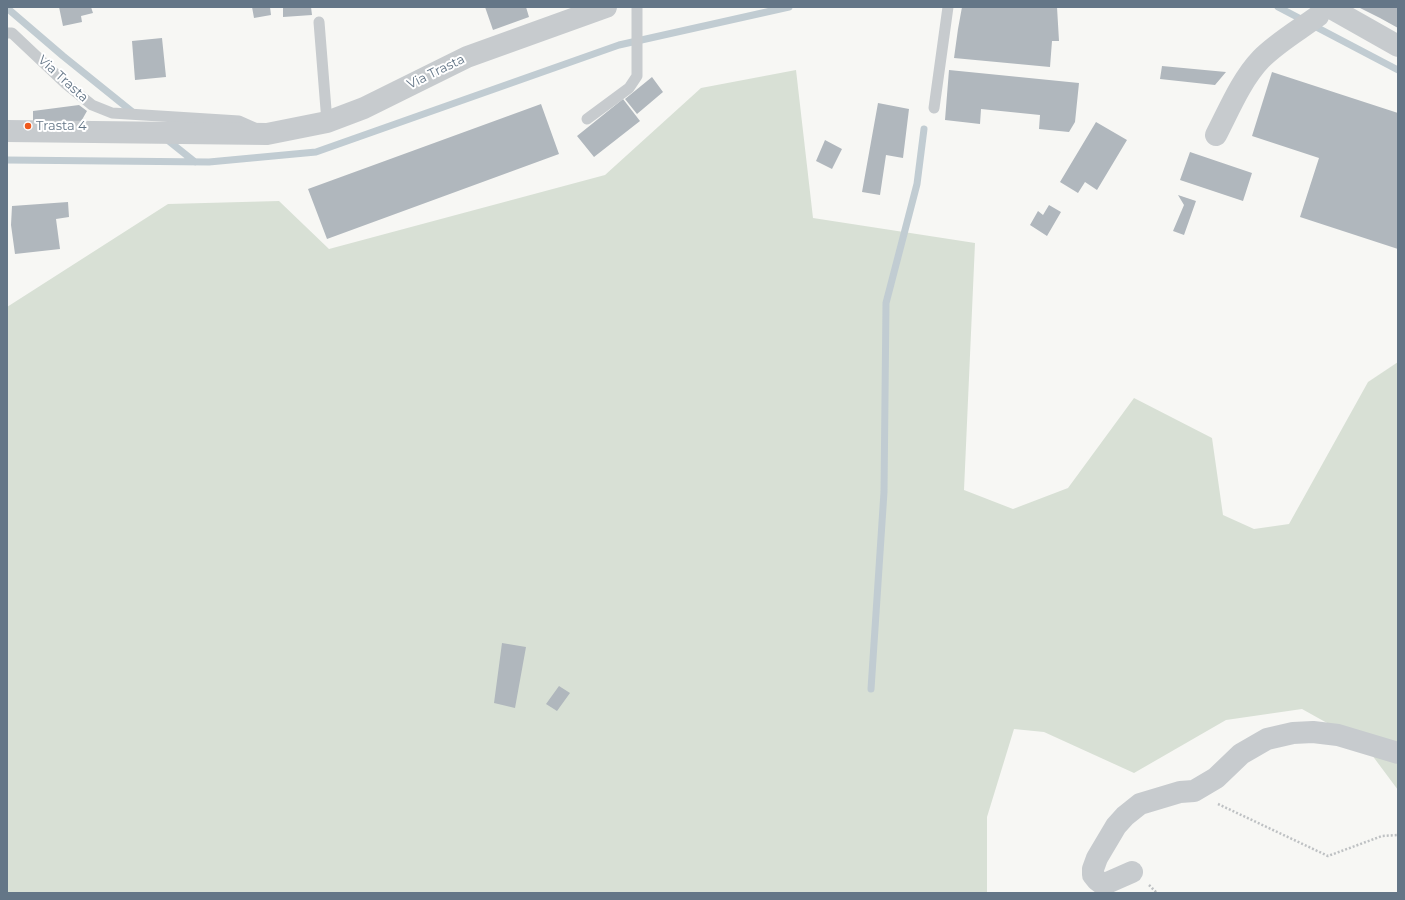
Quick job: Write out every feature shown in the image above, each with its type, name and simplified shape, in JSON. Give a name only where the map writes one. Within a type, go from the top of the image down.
[{"type":"street","name":"Via Trasta","points":[[7,131],[267,134],[327,122],[364,108],[467,57],[606,7]]},
{"type":"street","points":[[1216,135],[1252,70],[1270,51],[1326,10],[1398,46]]},
{"type":"street","points":[[1132,872],[1101,883],[1093,875],[1093,869],[1097,858],[1116,826],[1125,816],[1140,804],[1180,792],[1194,791],[1216,778],[1241,754],[1267,739],[1293,733],[1312,732],[1338,735],[1398,753]]},
{"type":"lane","points":[[587,119],[629,88],[637,76],[638,7]]},
{"type":"lane","points":[[934,108],[948,7]]},
{"type":"lane","points":[[319,22],[327,122]]},
{"type":"lane","name":"Via Trasta","points":[[7,33],[12,33],[66,84],[92,105],[112,114],[239,121],[253,126],[267,134]]},
{"type":"path","points":[[1194,791],[1218,804],[1328,856],[1382,836],[1398,835]]},
{"type":"shaded area","points":[[796,70],[813,218],[975,243],[964,490],[1013,509],[1068,488],[1134,398],[1212,438],[1223,515],[1254,529],[1289,524],[1368,382],[1398,362],[1398,790],[1363,743],[1302,709],[1226,720],[1134,773],[1044,732],[1014,729],[987,817],[987,893],[7,893],[7,307],[168,204],[279,201],[329,249],[605,175],[701,88]]},
{"type":"building","points":[[59,7],[91,7],[93,13],[81,16],[82,22],[63,26]]},
{"type":"building","points":[[252,7],[270,7],[271,15],[254,18]]},
{"type":"building","points":[[283,7],[311,7],[312,15],[283,17]]},
{"type":"building","points":[[485,7],[526,7],[529,17],[493,30]]},
{"type":"building","points":[[962,7],[1057,7],[1059,41],[1052,41],[1050,67],[954,58]]},
{"type":"building","points":[[1358,7],[1398,7],[1398,28],[1380,18]]},
{"type":"building","points":[[162,38],[166,77],[135,80],[132,41]]},
{"type":"building","points":[[1162,66],[1226,72],[1215,85],[1160,79]]},
{"type":"building","points":[[949,70],[1079,83],[1075,122],[1069,132],[1039,129],[1040,115],[981,109],[980,124],[945,120]]},
{"type":"building","points":[[1272,72],[1398,113],[1398,249],[1300,217],[1319,158],[1252,136]]},
{"type":"building","points":[[652,77],[663,92],[637,114],[625,99]]},
{"type":"building","points":[[623,99],[640,121],[594,157],[577,136]]},
{"type":"building","points":[[878,103],[909,109],[903,158],[886,155],[880,195],[862,192]]},
{"type":"building","points":[[541,104],[559,154],[327,239],[308,189]]},
{"type":"building","points":[[79,105],[87,111],[79,125],[33,122],[33,111]]},
{"type":"building","points":[[1096,122],[1127,140],[1097,190],[1085,182],[1078,193],[1060,182]]},
{"type":"building","points":[[825,140],[842,149],[832,169],[816,161]]},
{"type":"building","points":[[1190,152],[1252,173],[1243,201],[1180,180]]},
{"type":"building","points":[[1178,195],[1196,201],[1184,235],[1173,231],[1184,205]]},
{"type":"building","points":[[68,202],[69,217],[56,219],[60,249],[15,254],[11,225],[12,206]]},
{"type":"building","points":[[1049,205],[1061,212],[1047,236],[1030,225],[1038,211],[1043,215]]},
{"type":"building","points":[[502,643],[526,647],[515,708],[494,703]]},
{"type":"building","points":[[559,686],[570,693],[557,711],[546,704]]},
{"type":"waterway","points":[[7,160],[209,162],[316,152],[619,45],[789,7]]},
{"type":"waterway","points":[[1278,7],[1398,70]]},
{"type":"waterway","points":[[7,8],[63,56],[135,114]]},
{"type":"waterway","points":[[871,689],[884,492],[886,303],[917,184],[924,129]]},
{"type":"waterway","points":[[165,138],[195,162]]},
{"type":"place","name":"Trasta 4","points":[[28,126]]}]
